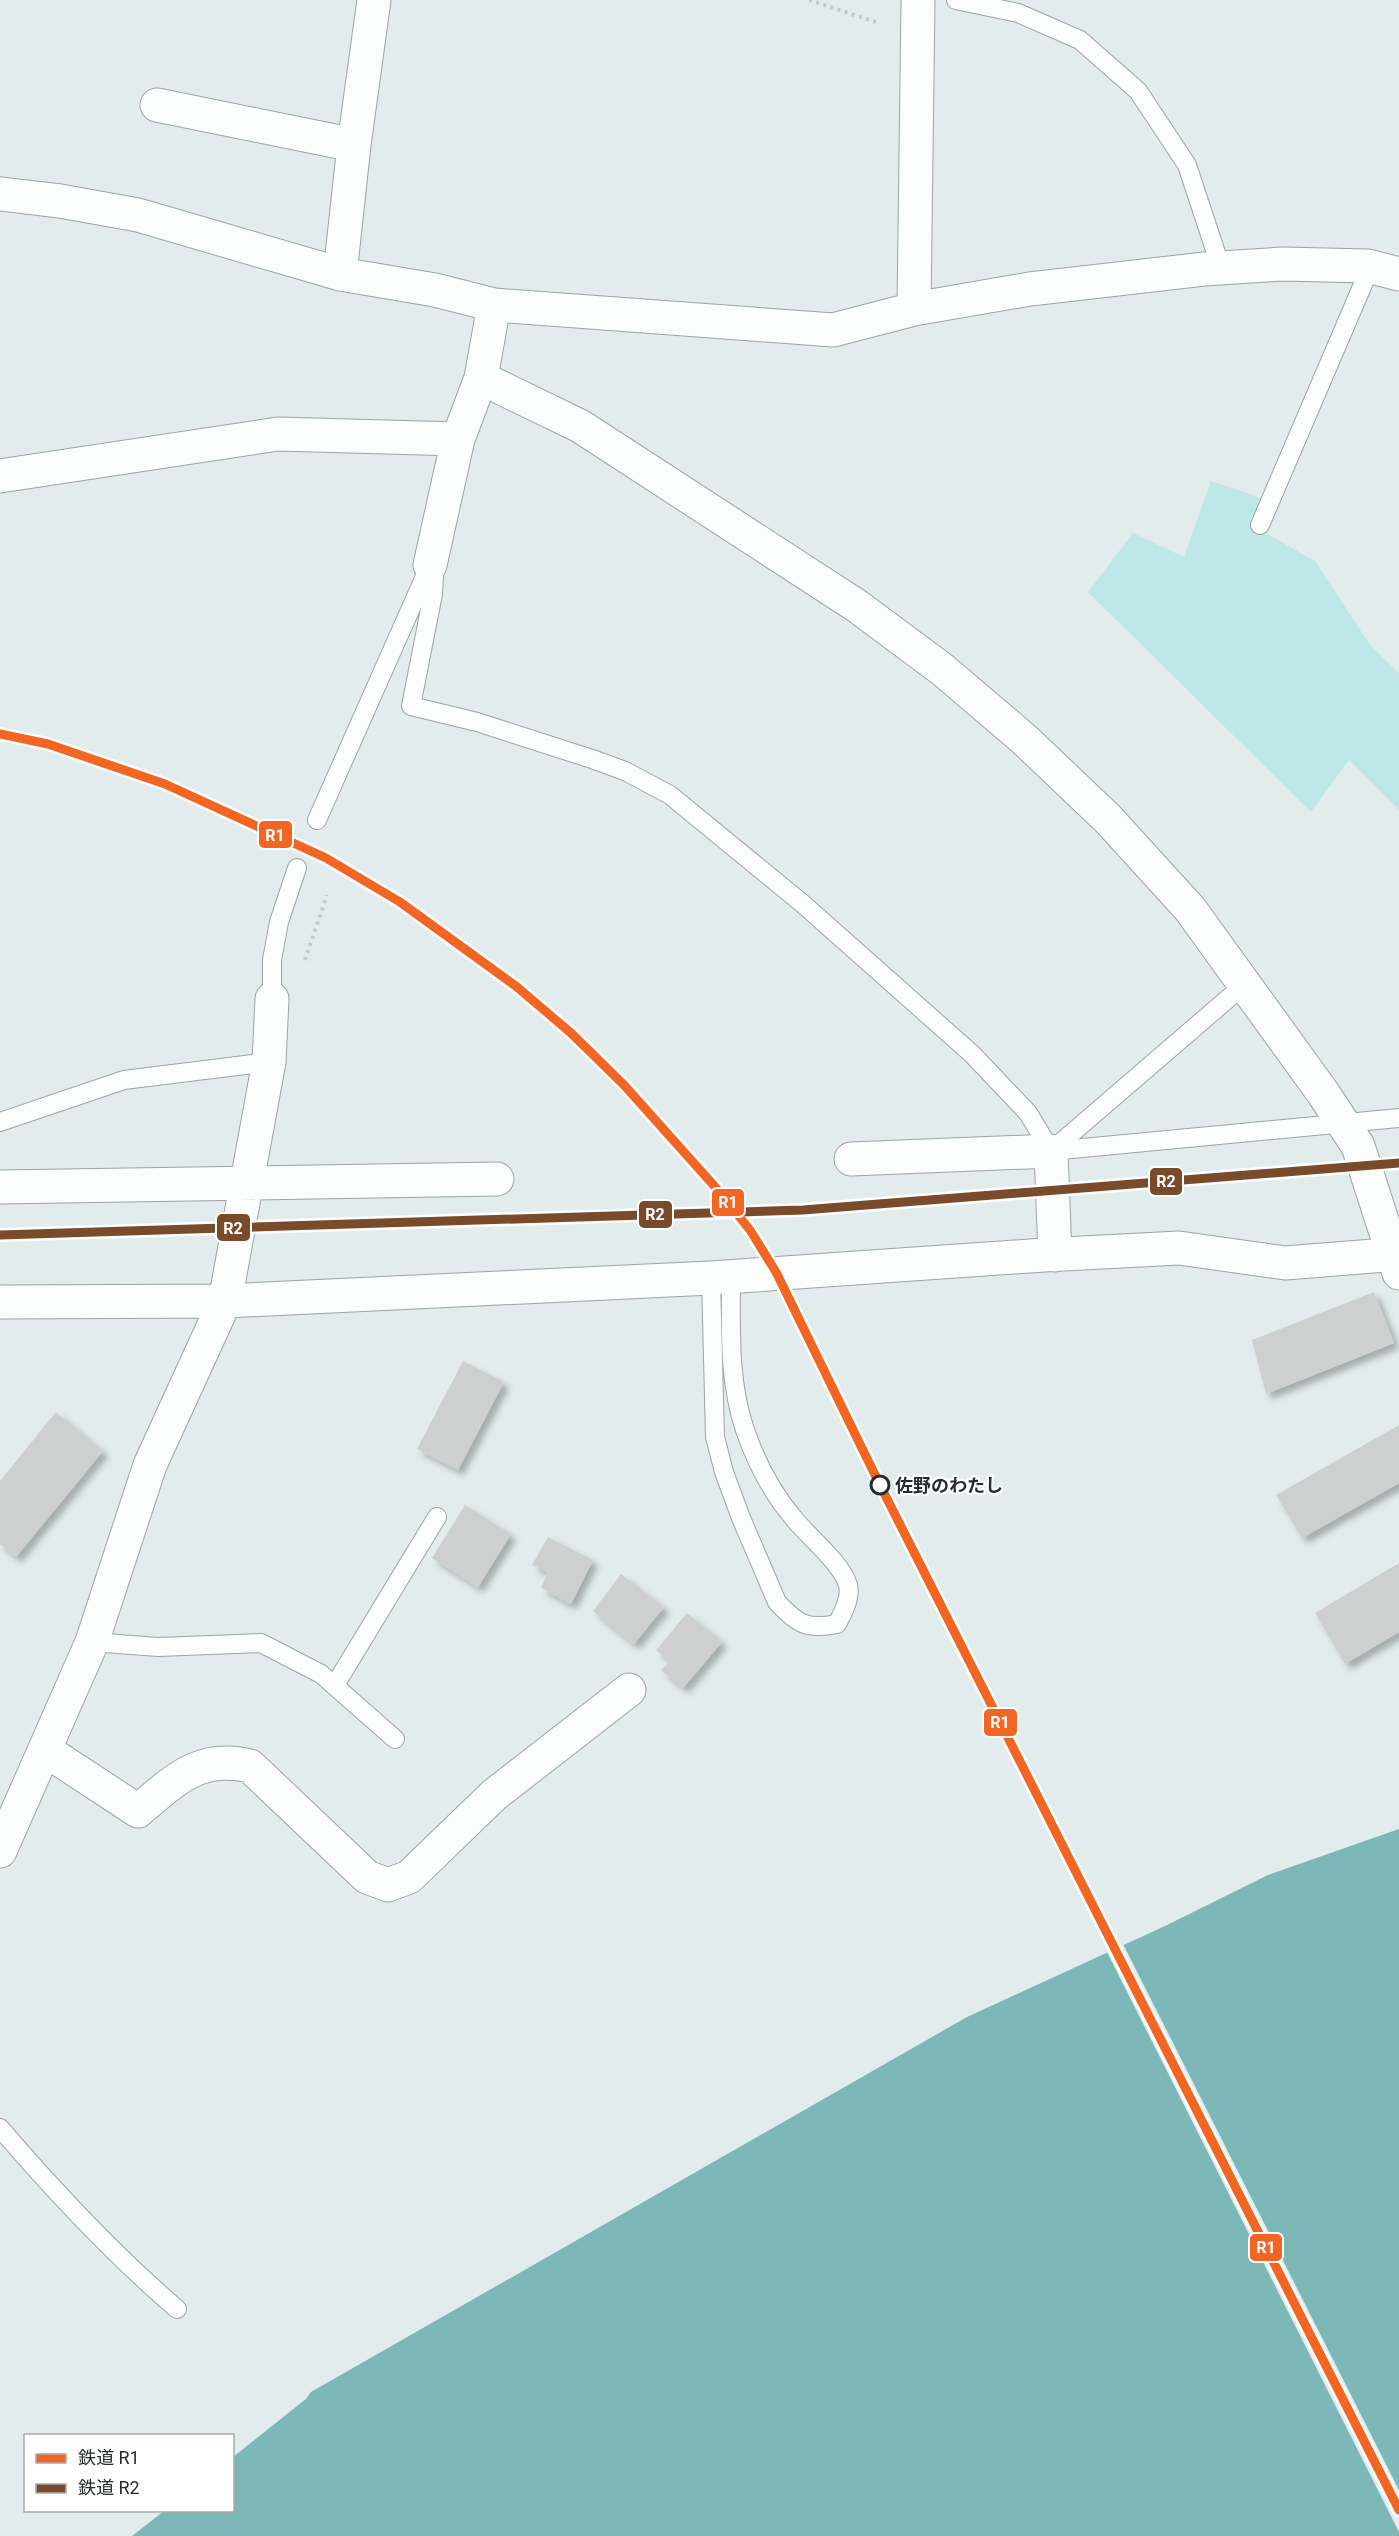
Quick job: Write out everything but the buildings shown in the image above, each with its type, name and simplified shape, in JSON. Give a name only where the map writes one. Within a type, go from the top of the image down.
[{"type":"street","points":[[340,274],[354,146],[375,0]]},
{"type":"street","points":[[914,309],[918,0]]},
{"type":"street","points":[[157,105],[354,146]]},
{"type":"street","points":[[0,194],[60,201],[138,215],[340,274],[435,290],[494,305],[833,330],[914,309],[1030,289],[1221,268],[1283,264],[1368,266],[1399,274]]},
{"type":"street","points":[[430,565],[458,439],[481,378],[494,305]]},
{"type":"street","points":[[0,1302],[225,1301],[721,1277],[1179,1248],[1285,1263],[1397,1261],[1358,1146],[1190,909],[1108,819],[1025,740],[943,670],[857,606],[580,426],[481,378]]},
{"type":"street","points":[[0,476],[278,434],[458,439]]},
{"type":"street","points":[[0,1851],[92,1642],[150,1465],[225,1301],[245,1182],[269,1062],[273,999]]},
{"type":"street","points":[[851,1159],[1051,1151],[1055,1255]]},
{"type":"street","points":[[0,1187],[497,1179]]},
{"type":"street","points":[[45,1750],[138,1811],[188,1773],[209,1763],[229,1761],[250,1766],[367,1877],[388,1885],[409,1877],[494,1795],[629,1690]]},
{"type":"lane","points":[[956,0],[1018,13],[1080,40],[1138,91],[1187,165],[1221,268]]},
{"type":"lane","points":[[1260,525],[1364,282],[1368,266]]},
{"type":"lane","points":[[430,565],[434,576],[433,594],[411,706],[477,722],[592,759],[625,771],[670,795],[803,904],[972,1054],[1028,1113],[1051,1151]]},
{"type":"lane","points":[[317,820],[430,565]]},
{"type":"lane","points":[[273,999],[272,960],[277,932],[297,868]]},
{"type":"lane","points":[[1051,1151],[1245,984]]},
{"type":"lane","points":[[0,1122],[124,1080],[269,1062]]},
{"type":"lane","points":[[1051,1151],[1399,1118]]},
{"type":"lane","points":[[721,1277],[734,1387],[745,1430],[764,1473],[795,1520],[831,1557],[848,1586],[846,1609],[837,1624],[815,1628],[793,1620],[777,1602],[724,1472],[714,1437],[721,1277]]},
{"type":"lane","points":[[335,1685],[437,1517]]},
{"type":"lane","points":[[92,1642],[158,1647],[261,1643],[321,1674],[395,1739]]},
{"type":"lane","points":[[0,2128],[66,2202],[141,2278],[177,2309]]},
{"type":"path","points":[[809,0],[917,35]]},
{"type":"shaded area","points":[[1211,481],[1261,498],[1250,524],[1315,561],[1370,645],[1399,673],[1399,810],[1349,760],[1311,812],[1088,592],[1133,533],[1184,557]]},
{"type":"shaded area","points":[[1399,1829],[1399,2536],[132,2536],[163,2512],[234,2512],[234,2456],[306,2399],[311,2392],[967,2017],[1165,1926],[1268,1875]]},
{"type":"pier","points":[[1122,1942],[1399,2490],[1399,2532],[1106,1950]]},
{"type":"railway","points":[[0,734],[48,744],[165,784],[326,858],[400,902],[517,987],[571,1033],[624,1085],[717,1189],[750,1230],[776,1272],[878,1481],[1399,2510]]},
{"type":"rail line","name":"R1","points":[[0,734],[48,744],[165,784],[326,858],[400,902],[517,987],[571,1033],[624,1085],[717,1189],[750,1230],[776,1272],[878,1481],[1399,2510]]},
{"type":"rail line","name":"R2","points":[[0,1235],[803,1210],[1399,1163]]},
{"type":"place","name":"佐野のわたし","points":[[880,1485]]}]
